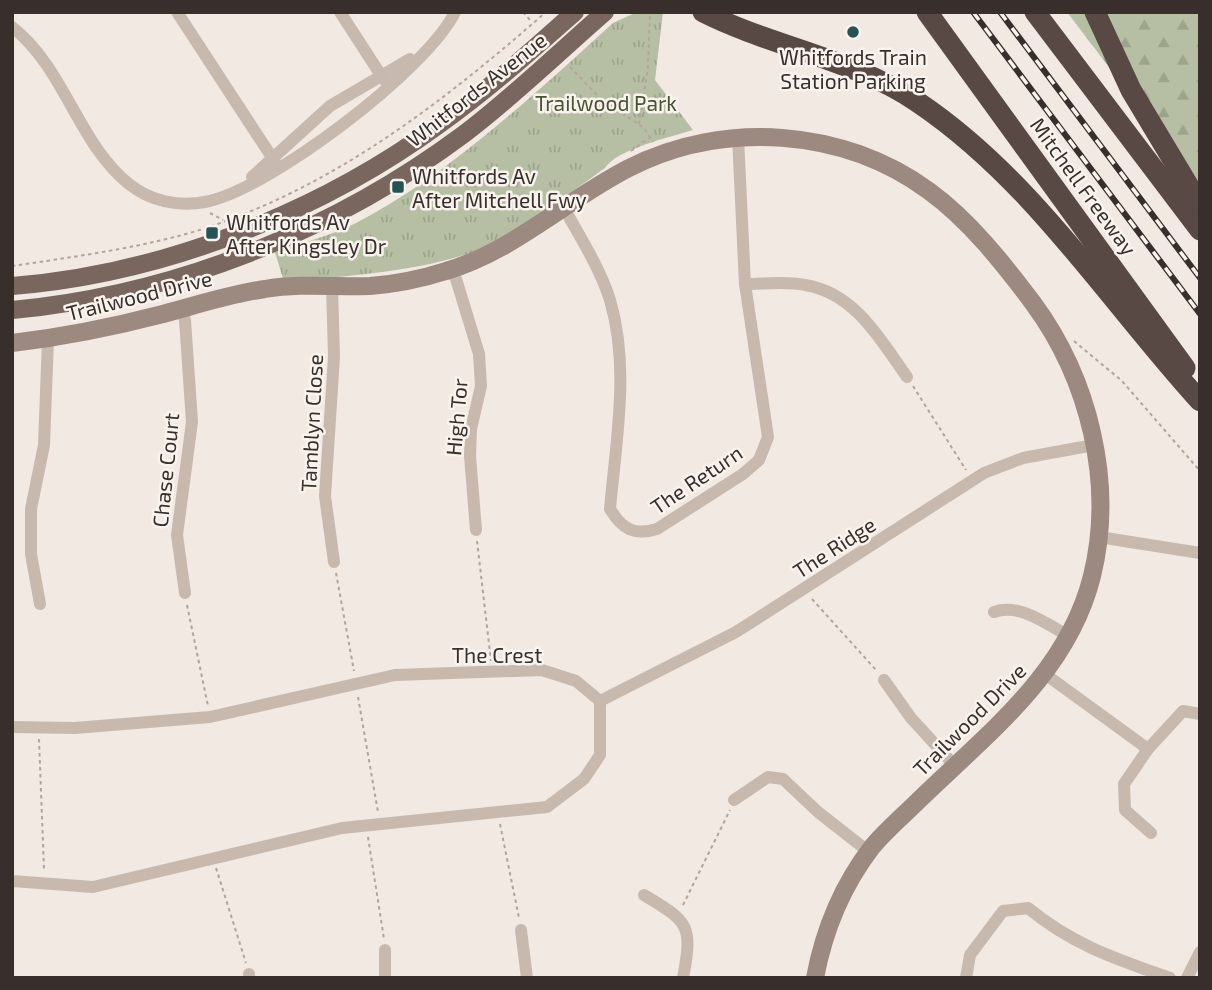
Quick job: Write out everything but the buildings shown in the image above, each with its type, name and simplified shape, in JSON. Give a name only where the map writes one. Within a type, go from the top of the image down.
[{"type":"highway","name":"Mitchell Freeway","points":[[927,12],[1200,390]]},
{"type":"highway","points":[[1035,12],[1200,230]]},
{"type":"highway","points":[[1095,12],[1130,90],[1200,205]]},
{"type":"highway","points":[[707,14],[856,71],[917,102],[970,142],[1042,212],[1200,401]]},
{"type":"main road","name":"Whitfords Avenue","points":[[12,286],[92,274],[164,257],[236,233],[327,193],[440,124],[575,12]]},
{"type":"main road","name":"Whitfords Avenue","points":[[12,310],[99,297],[178,277],[259,248],[329,217],[404,174],[464,134],[605,12]]},
{"type":"street","points":[[177,12],[275,163]]},
{"type":"street","points":[[340,12],[387,86]]},
{"type":"street","points":[[12,27],[39,53],[103,154],[130,185],[154,198],[194,204],[220,198],[275,163],[341,127],[444,32],[455,12]]},
{"type":"street","points":[[275,163],[330,106],[380,75],[423,53]]},
{"type":"street","name":"Trailwood Drive","points":[[12,343],[48,339],[264,289],[385,285],[453,269],[502,247],[624,170],[657,155],[694,144],[738,137],[804,139],[854,153],[902,173],[950,208],[1022,288],[1050,329],[1082,397],[1094,445],[1100,492],[1099,537],[1087,594],[1069,636],[1045,674],[1012,711],[869,852],[846,886],[832,915],[815,978]]},
{"type":"street","name":"The Return","points":[[564,208],[610,299],[617,341],[622,375],[610,509],[620,526],[641,534],[657,529],[743,474],[759,460],[768,437],[745,284],[738,137]]},
{"type":"street","name":"High Tor","points":[[453,269],[479,354],[481,386],[471,429],[470,456],[476,530]]},
{"type":"street","points":[[745,284],[805,285],[842,297],[870,325],[907,377]]},
{"type":"street","name":"Tamblyn Close","points":[[332,285],[334,358],[325,496],[334,562]]},
{"type":"street","name":"Chase Court","points":[[181,309],[185,320],[192,422],[177,535],[185,593]]},
{"type":"street","points":[[40,604],[32,554],[31,509],[44,445],[48,339]]},
{"type":"street","name":"The Ridge","points":[[600,701],[736,632],[972,480],[1023,458],[1094,445]]},
{"type":"street","points":[[1099,537],[1200,553]]},
{"type":"street","points":[[994,612],[1006,608],[1025,613],[1069,636]]},
{"type":"street","name":"The Crest","points":[[12,727],[39,728],[210,717],[396,675],[542,670],[576,681],[600,701]]},
{"type":"street","points":[[1045,674],[1148,749]]},
{"type":"street","points":[[884,680],[911,718],[955,766]]},
{"type":"street","points":[[12,881],[93,887],[342,828],[547,807],[584,779],[600,755],[600,701]]},
{"type":"street","points":[[1151,833],[1125,810],[1124,784],[1148,749],[1183,711],[1200,714]]},
{"type":"street","points":[[734,800],[768,777],[783,779],[818,812],[869,852]]},
{"type":"street","points":[[644,895],[678,916],[684,925],[689,946],[683,978]]},
{"type":"street","points":[[966,978],[970,955],[1003,911],[1028,908],[1052,928],[1093,951],[1170,978]]},
{"type":"street","points":[[521,930],[527,978]]},
{"type":"street","points":[[385,950],[385,978]]},
{"type":"street","points":[[1187,978],[1200,952]]},
{"type":"path","points":[[523,12],[530,20]]},
{"type":"path","points":[[444,98],[546,12]]},
{"type":"path","points":[[639,125],[648,68],[650,12]]},
{"type":"path","points":[[570,67],[601,99],[639,125],[656,145]]},
{"type":"path","points":[[631,151],[650,137]]},
{"type":"path","points":[[1069,337],[1122,381],[1200,471]]},
{"type":"path","points":[[907,377],[972,480]]},
{"type":"path","points":[[476,530],[492,672]]},
{"type":"path","points":[[804,590],[884,680]]},
{"type":"path","points":[[185,593],[210,717]]},
{"type":"path","points":[[39,728],[45,883]]},
{"type":"path","points":[[678,916],[734,800]]},
{"type":"path","points":[[498,813],[521,930]]},
{"type":"path","points":[[367,826],[385,950]]},
{"type":"path","points":[[213,859],[249,976]]},
{"type":"green space","name":"Trailwood Park","points":[[637,12],[663,12],[655,80],[693,130],[645,144],[621,155],[537,217],[481,249],[442,261],[397,270],[284,282],[275,252],[346,228],[424,182],[490,131],[613,23]]},
{"type":"green space","points":[[1067,12],[1200,12],[1200,187]]},
{"type":"railway","points":[[973,12],[1200,314]]},
{"type":"railway","points":[[1000,12],[1200,278]]},
{"type":"place","name":"Whitfords Train Station Parking","points":[[853,32]]},
{"type":"place","name":"Whitfords Av After Mitchell Fwy","points":[[398,187]]},
{"type":"place","name":"Whitfords Av After Kingsley Dr","points":[[212,233]]}]
